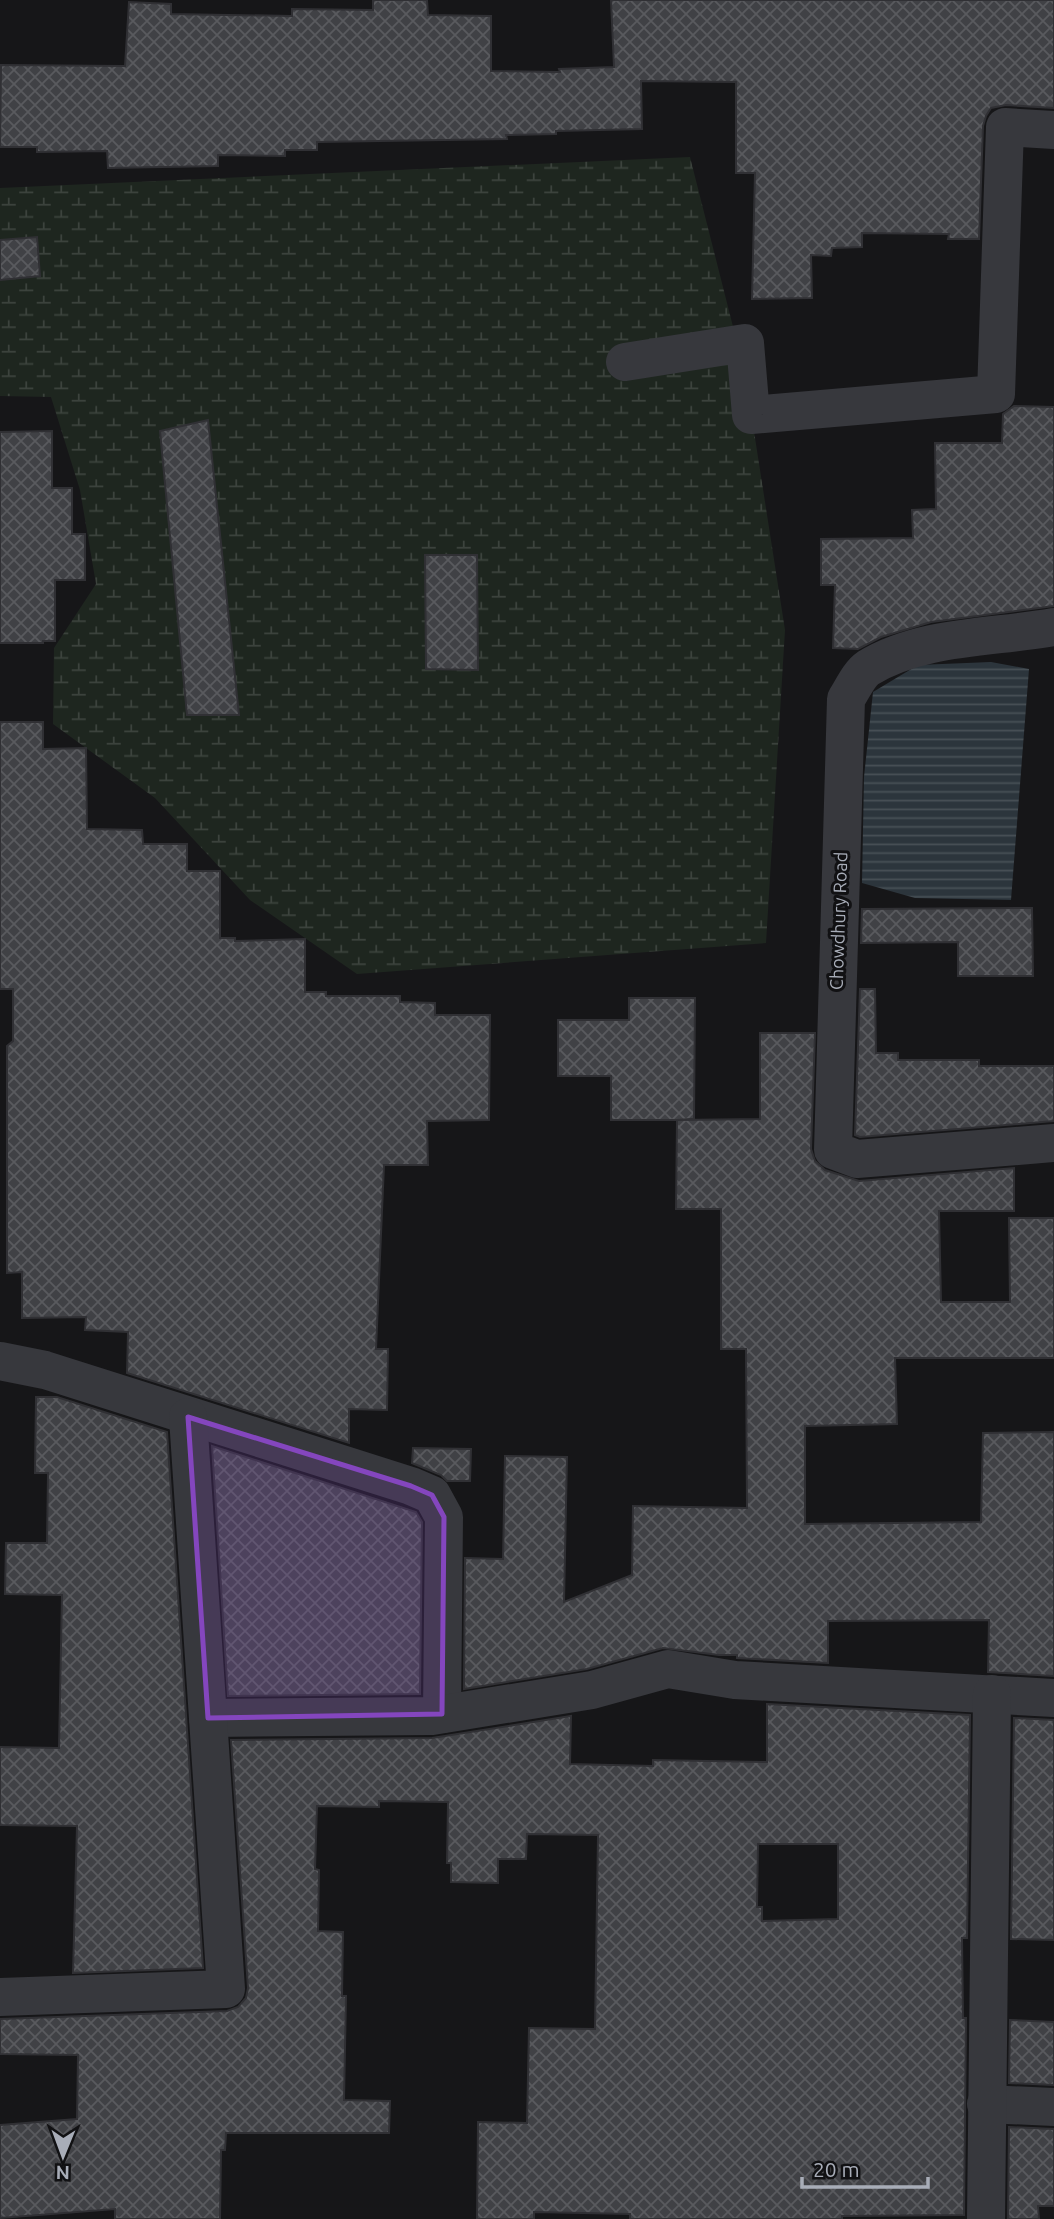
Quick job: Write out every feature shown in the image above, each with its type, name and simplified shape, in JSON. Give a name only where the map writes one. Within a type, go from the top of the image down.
[{"type":"street","points":[[625,362],[745,343],[751,415],[996,394],[1005,127],[1054,130]]},
{"type":"street","name":"Chowdhury Road","points":[[1054,627],[910,650],[865,669],[846,699],[833,1150],[858,1160],[1054,1143]]},
{"type":"street","points":[[0,1362],[44,1370],[411,1486],[432,1495],[444,1517],[442,1714]]},
{"type":"street","points":[[0,1997],[226,1989],[188,1416]]},
{"type":"street","points":[[208,1718],[432,1716],[592,1690],[668,1669],[735,1680],[1054,1698]]},
{"type":"street","points":[[986,2219],[992,1695]]},
{"type":"street","points":[[986,2104],[1054,2107]]},
{"type":"highlighted area","points":[[188,1417],[411,1486],[432,1495],[444,1517],[442,1714],[208,1718]]},
{"type":"green space","points":[[690,157],[745,374],[785,630],[766,943],[357,974],[250,900],[155,798],[53,724],[54,648],[96,584],[80,490],[51,397],[0,396],[0,188]]},
{"type":"shaded area","points":[[991,662],[1029,669],[1011,900],[915,898],[862,883],[864,777],[873,692],[918,665]]},
{"type":"building","points":[[373,0],[427,0],[428,15],[491,16],[491,71],[560,72],[559,69],[614,67],[611,0],[1054,0],[1054,108],[1006,105],[991,108],[986,116],[983,126],[979,239],[948,239],[949,234],[862,233],[862,247],[832,248],[831,256],[811,255],[812,298],[752,299],[755,173],[736,173],[736,82],[641,81],[642,129],[556,131],[556,134],[506,135],[507,139],[317,142],[317,150],[285,150],[285,156],[218,155],[218,166],[108,168],[107,151],[37,152],[37,147],[0,147],[1,65],[125,66],[129,2],[171,4],[171,14],[292,16],[292,9],[373,10]]},
{"type":"building","points":[[37,237],[40,276],[0,280],[0,240]]},
{"type":"building","points":[[1014,406],[1054,407],[1054,606],[931,622],[881,637],[858,649],[833,648],[835,585],[821,585],[821,539],[913,538],[912,510],[936,509],[935,443],[1002,443],[1003,414]]},
{"type":"building","points":[[208,420],[239,715],[187,715],[160,431]]},
{"type":"building","points":[[52,431],[52,488],[72,488],[72,534],[85,534],[85,580],[55,580],[55,641],[0,643],[0,432]]},
{"type":"building","points":[[425,555],[477,555],[478,670],[426,669]]},
{"type":"building","points":[[0,722],[43,722],[43,749],[86,748],[87,829],[142,830],[143,844],[187,844],[187,871],[220,871],[220,938],[235,938],[235,941],[305,939],[305,992],[326,992],[326,996],[400,996],[400,1002],[435,1003],[435,1015],[490,1015],[489,1120],[427,1121],[428,1165],[384,1165],[376,1349],[388,1349],[387,1410],[349,1409],[349,1443],[127,1373],[128,1332],[85,1330],[86,1317],[22,1318],[22,1272],[7,1273],[7,1046],[13,1041],[13,989],[0,989]]},
{"type":"building","points":[[1032,908],[1033,976],[958,976],[958,942],[861,943],[862,909]]},
{"type":"building","points":[[860,989],[875,989],[876,1053],[898,1053],[898,1060],[979,1060],[979,1066],[1054,1066],[1054,1121],[860,1137],[855,1135]]},
{"type":"building","points":[[629,998],[695,998],[694,1119],[611,1120],[611,1076],[558,1076],[558,1020],[629,1020]]},
{"type":"building","points":[[760,1033],[815,1033],[811,1149],[815,1161],[825,1170],[859,1181],[1014,1168],[1014,1211],[939,1211],[941,1302],[1010,1302],[1009,1218],[1054,1218],[1054,1358],[895,1358],[897,1424],[805,1426],[805,1524],[981,1522],[983,1433],[1054,1432],[1054,1676],[988,1672],[989,1620],[828,1621],[828,1663],[737,1658],[737,1655],[663,1648],[587,1669],[464,1689],[465,1558],[503,1559],[505,1456],[567,1457],[564,1602],[632,1575],[633,1506],[747,1508],[746,1349],[721,1349],[721,1209],[676,1209],[677,1120],[760,1119]]},
{"type":"building","points":[[36,1397],[57,1397],[167,1432],[203,1968],[73,1973],[77,1826],[0,1825],[0,1747],[59,1748],[62,1595],[5,1594],[6,1543],[47,1543],[48,1473],[35,1473]]},
{"type":"building","points":[[212,1446],[416,1512],[422,1522],[420,1694],[228,1696]]},
{"type":"building","points":[[413,1448],[471,1449],[470,1481],[447,1481],[441,1475],[412,1463]]},
{"type":"building","points":[[767,1704],[970,1715],[967,1938],[962,1938],[963,2018],[966,2018],[964,2215],[842,2216],[842,2219],[630,2219],[630,2214],[534,2212],[534,2219],[477,2219],[478,2122],[527,2123],[529,2028],[595,2029],[598,1835],[527,1834],[526,1859],[498,1859],[498,1883],[451,1882],[451,1863],[447,1863],[448,1802],[379,1801],[379,1807],[317,1806],[315,1869],[319,1870],[318,1931],[343,1932],[342,1996],[346,1996],[344,2100],[390,2101],[389,2133],[226,2133],[225,2150],[221,2150],[220,2219],[115,2219],[115,2209],[0,2218],[0,2125],[77,2119],[78,2055],[0,2054],[0,2019],[227,2011],[238,2007],[246,1998],[248,1988],[231,1740],[432,1738],[571,1716],[570,1764],[653,1766],[653,1760],[767,1762]],"holes":[[[758,1844],[838,1844],[838,1919],[762,1921],[762,1907],[757,1907]]]},
{"type":"building","points":[[1014,1718],[1054,1720],[1054,1940],[1011,1939]]},
{"type":"building","points":[[1010,2020],[1054,2022],[1054,2085],[1009,2083]]},
{"type":"building","points":[[1009,2127],[1054,2129],[1054,2206],[1038,2206],[1039,2219],[1008,2219]]}]
